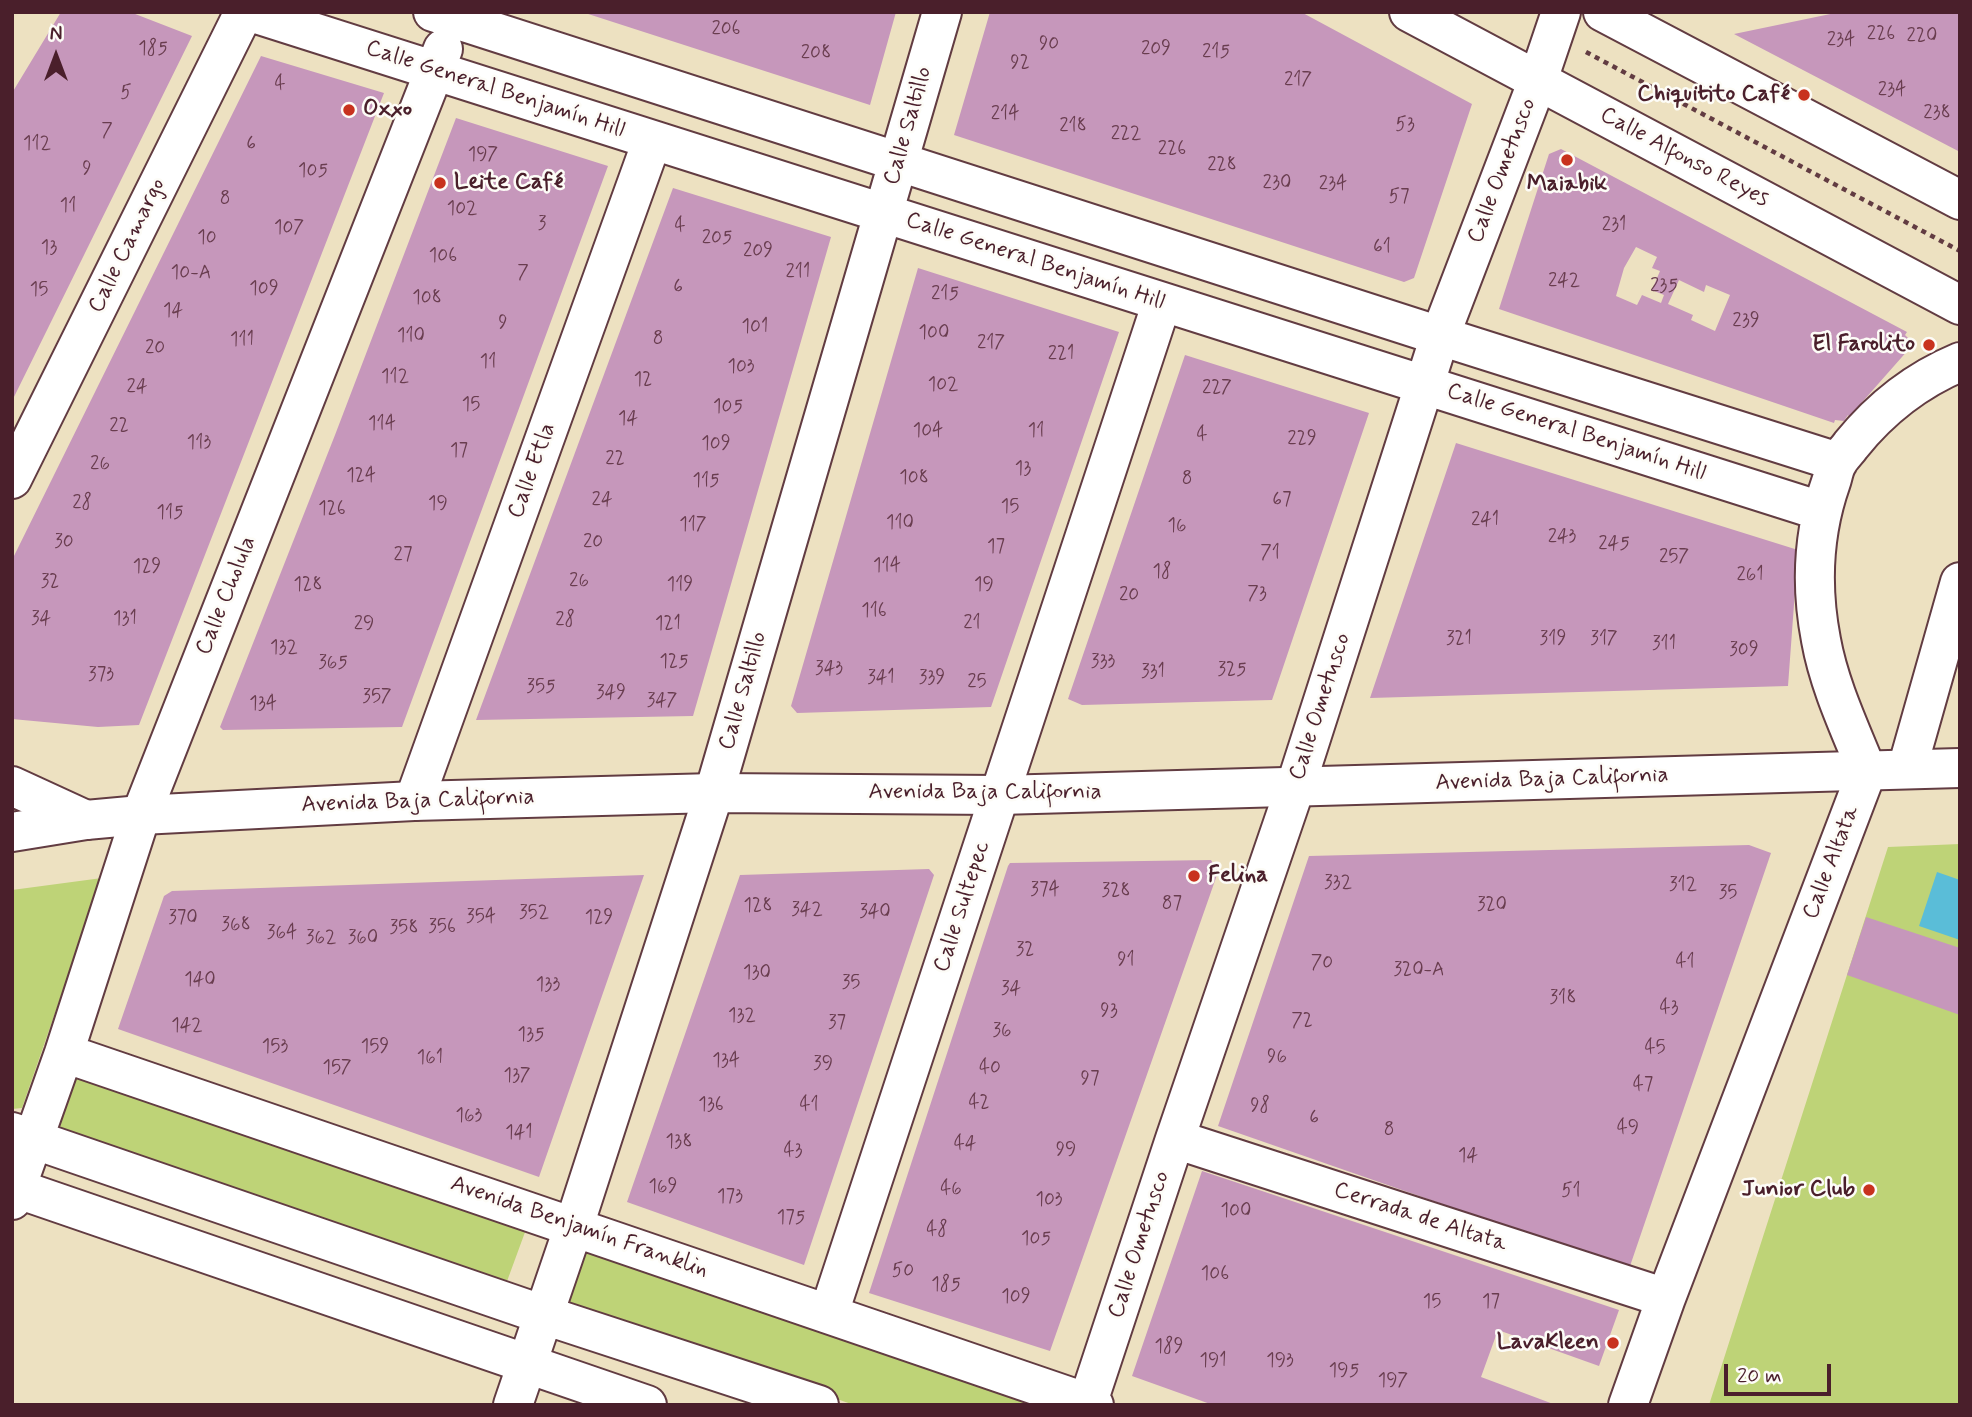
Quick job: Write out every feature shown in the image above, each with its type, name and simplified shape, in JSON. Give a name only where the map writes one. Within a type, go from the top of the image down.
[{"type":"street","name":"Calle Camargo","points":[[12,480],[244,12]]},
{"type":"street","name":"Calle General Benjamín Hill","points":[[250,12],[1821,510]]},
{"type":"street","name":"Calle Saltillo","points":[[513,1405],[574,1226],[714,793],[942,12]]},
{"type":"street","name":"Calle Alfonso Reyes","points":[[1409,12],[1960,305]]},
{"type":"street","points":[[1603,12],[1960,200]]},
{"type":"street","name":"Calle Cholula","points":[[14,1192],[23,1136],[64,1053],[141,815],[435,71],[449,15]]},
{"type":"street","points":[[449,15],[1440,337],[1838,462]]},
{"type":"street","name":"Calle Ometusco","points":[[1090,1404],[1175,1139],[1295,788],[1424,384],[1557,23]]},
{"type":"street","name":"Calle Etla","points":[[414,801],[652,141]]},
{"type":"street","name":"Calle Sultepec","points":[[829,1313],[1162,302]]},
{"type":"street","points":[[1867,771],[1832,680],[1821,640],[1815,555],[1821,510],[1838,462],[1866,427],[1900,396],[1939,370],[1960,362]]},
{"type":"street","points":[[1907,769],[1960,582]]},
{"type":"street","name":"Avenida Baja California","points":[[12,832],[86,820],[141,815],[414,801],[714,793],[1000,796],[1960,768]]},
{"type":"street","name":"Calle Altata","points":[[1628,1405],[1666,1298],[1867,771]]},
{"type":"street","points":[[12,786],[86,820]]},
{"type":"street","name":"Avenida Benjamín Franklin","points":[[64,1053],[1090,1404]]},
{"type":"street","points":[[23,1136],[544,1315],[819,1405]]},
{"type":"street","name":"Cerrada de Altata","points":[[1175,1139],[1666,1298]]},
{"type":"street","points":[[14,1192],[647,1405]]},
{"type":"path","points":[[1557,23],[1960,251]]},
{"type":"green space","name":"Junior Club","points":[[1960,844],[1960,1405],[1709,1405],[1888,847]]},
{"type":"green space","points":[[102,878],[22,1108],[12,1109],[12,890]]},
{"type":"green space","points":[[73,1066],[528,1224],[506,1284],[52,1127]]},
{"type":"green space","points":[[584,1245],[1041,1405],[854,1405],[564,1303]]},
{"type":"water","points":[[1937,872],[1960,880],[1960,940],[1919,926]]},
{"type":"building","points":[[61,12],[130,12],[192,36],[12,401],[12,93]]},
{"type":"building","points":[[582,12],[896,12],[870,105]]},
{"type":"building","points":[[990,12],[1301,12],[1472,104],[1414,278],[1404,282],[954,135]]},
{"type":"building","points":[[1840,12],[1960,12],[1960,152],[1734,34]]},
{"type":"building","points":[[261,56],[384,93],[139,725],[98,727],[12,719],[12,560]]},
{"type":"building","points":[[456,118],[608,166],[402,727],[223,730],[220,727]]},
{"type":"building","points":[[1561,149],[1907,332],[1905,335],[1909,339],[1909,349],[1849,417],[1848,415],[1844,421],[1835,420],[1834,423],[1499,309],[1549,154]],"holes":[[[1636,247],[1657,257],[1652,268],[1660,271],[1652,290],[1664,295],[1661,303],[1642,295],[1637,305],[1616,296],[1624,268]],[[1679,280],[1704,292],[1706,285],[1730,295],[1715,331],[1691,320],[1693,315],[1668,304]]]},
{"type":"building","points":[[673,188],[831,237],[693,716],[476,720]]},
{"type":"building","points":[[918,268],[1119,332],[991,707],[797,713],[791,706]]},
{"type":"building","points":[[1185,355],[1369,413],[1272,700],[1082,705],[1068,699]]},
{"type":"building","points":[[1456,443],[1798,550],[1788,686],[1370,698]]},
{"type":"building","points":[[1749,845],[1771,853],[1629,1269],[1218,1126],[1309,856]]},
{"type":"building","points":[[1211,860],[1218,872],[1050,1351],[869,1293],[1010,863]]},
{"type":"building","points":[[929,869],[934,875],[804,1265],[627,1202],[740,875]]},
{"type":"building","points":[[644,875],[539,1177],[118,1029],[164,896],[172,891]]},
{"type":"building","points":[[1866,917],[1960,948],[1960,1015],[1847,975]]},
{"type":"building","points":[[1202,1171],[1619,1310],[1599,1366],[1498,1330],[1481,1377],[1556,1405],[1213,1405],[1132,1376]]},
{"type":"place","name":"Chiquitito Café","points":[[1804,95]]},
{"type":"place","name":"Oxxo","points":[[349,110]]},
{"type":"place","name":"Maiabik","points":[[1567,160]]},
{"type":"place","name":"Leite Café","points":[[440,183]]},
{"type":"place","name":"El Farolito","points":[[1929,345]]},
{"type":"place","name":"Felina","points":[[1194,876]]},
{"type":"place","name":"Junior Club","points":[[1869,1190]]},
{"type":"place","name":"LavaKleen","points":[[1613,1343]]}]
